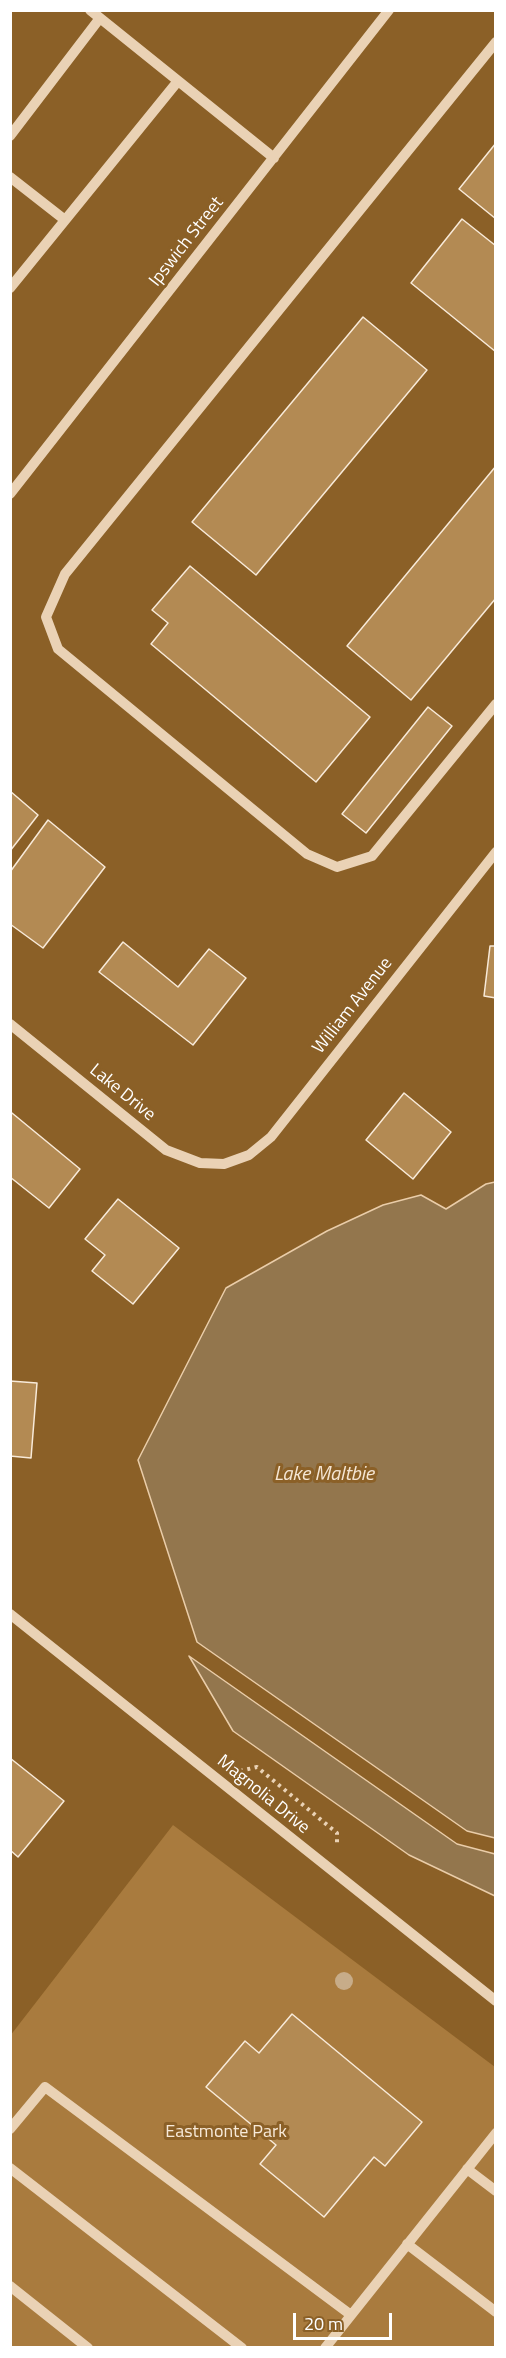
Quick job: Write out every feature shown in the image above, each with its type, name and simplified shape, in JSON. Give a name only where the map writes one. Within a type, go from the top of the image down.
[{"type":"street","points":[[90,10],[274,158]]},
{"type":"street","name":"Ipswich Street","points":[[10,494],[389,10]]},
{"type":"street","points":[[10,136],[100,18]]},
{"type":"street","points":[[495,42],[65,574],[45,617],[58,649],[307,854],[337,867],[372,856],[495,704]]},
{"type":"street","points":[[10,288],[178,81]]},
{"type":"street","points":[[10,177],[65,220]]},
{"type":"street","name":"William Avenue","points":[[224,1164],[249,1155],[272,1137],[495,852]]},
{"type":"street","name":"Lake Drive","points":[[10,1024],[166,1150],[200,1163],[224,1164]]},
{"type":"street","name":"Magnolia Drive","points":[[10,1614],[495,2001]]},
{"type":"street","points":[[10,2129],[45,2087],[351,2315]]},
{"type":"street","points":[[325,2348],[495,2133]]},
{"type":"street","points":[[10,2168],[242,2348]]},
{"type":"street","points":[[467,2169],[495,2191]]},
{"type":"street","points":[[407,2244],[495,2312]]},
{"type":"street","points":[[10,2286],[88,2348]]},
{"type":"path","points":[[216,1777],[257,1767],[337,1833],[337,1876]]},
{"type":"green space","name":"Eastmonte Park","points":[[173,1825],[495,2067],[495,2347],[11,2347],[10,2036]]},
{"type":"water","name":"Lake Maltbie","points":[[496,1182],[495,1838],[467,1831],[197,1642],[138,1460],[226,1288],[327,1231],[383,1205],[421,1195],[446,1209],[486,1184]]},
{"type":"water","points":[[189,1656],[457,1844],[495,1854],[495,1896],[409,1855],[233,1731]]},
{"type":"building","points":[[496,143],[496,219],[459,189]]},
{"type":"building","points":[[462,219],[496,246],[496,352],[411,283]]},
{"type":"building","points":[[363,317],[427,370],[256,575],[192,522]]},
{"type":"building","points":[[496,466],[496,598],[411,700],[347,646]]},
{"type":"building","points":[[190,566],[370,717],[316,782],[151,644],[168,623],[152,610]]},
{"type":"building","points":[[428,707],[452,726],[366,833],[342,814]]},
{"type":"building","points":[[10,791],[38,815],[10,851]]},
{"type":"building","points":[[48,820],[105,867],[43,948],[10,924],[10,872]]},
{"type":"building","points":[[123,942],[178,987],[209,949],[246,978],[193,1045],[99,972]]},
{"type":"building","points":[[490,946],[496,946],[496,998],[484,996]]},
{"type":"building","points":[[404,1093],[451,1132],[413,1179],[366,1140]]},
{"type":"building","points":[[12,1113],[80,1169],[49,1208],[10,1177],[10,1116]]},
{"type":"building","points":[[118,1199],[179,1248],[133,1304],[92,1271],[105,1255],[85,1239]]},
{"type":"building","points":[[10,1381],[37,1383],[31,1458],[10,1456]]},
{"type":"building","points":[[10,1758],[64,1801],[18,1857],[10,1850]]},
{"type":"building","points":[[292,2014],[422,2122],[385,2166],[374,2157],[324,2217],[260,2164],[276,2145],[206,2087],[245,2041],[259,2053]]}]
